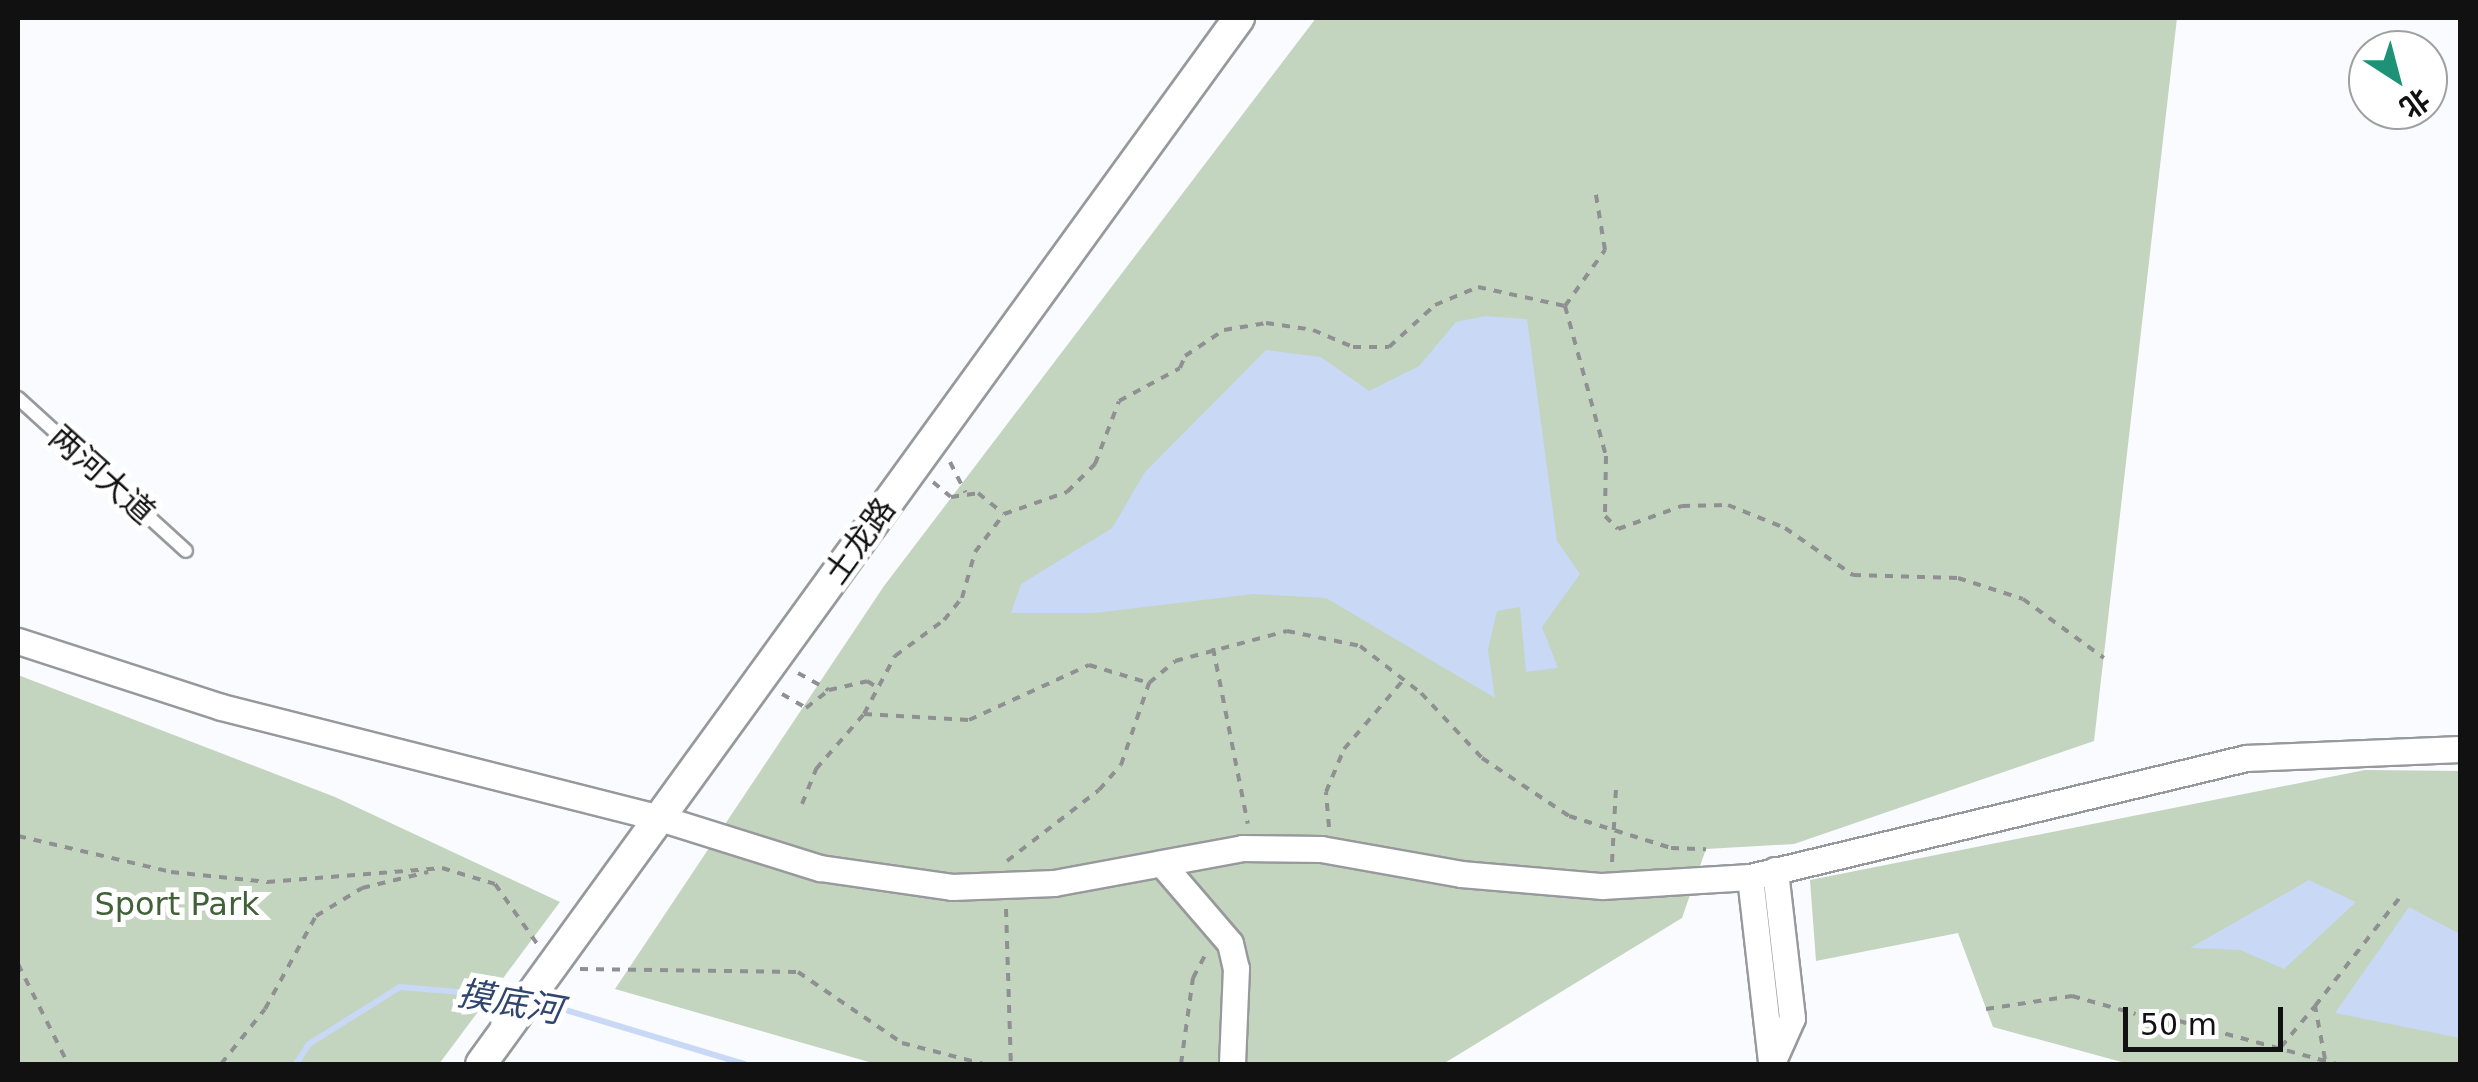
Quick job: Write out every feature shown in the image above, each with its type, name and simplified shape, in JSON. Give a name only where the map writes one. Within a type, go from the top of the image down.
[{"type":"street","name":"土龙路","points":[[481,1064],[1238,18]]},
{"type":"street","points":[[18,640],[240,712],[660,818],[820,868],[952,887],[1005,885],[1254,848],[1333,851],[1461,874],[1612,886],[1763,874],[2246,758],[2460,750]]},
{"type":"street","points":[[1162,864],[1220,929],[1236,968],[1232,1064]]},
{"type":"street","points":[[1763,874],[1792,1018],[1772,1064]]},
{"type":"lane","name":"两河大道","points":[[18,398],[186,551]]},
{"type":"path","points":[[1565,306],[1605,250],[1595,190]]},
{"type":"path","points":[[802,804],[816,769],[864,714],[875,686],[895,656],[944,620],[962,598],[975,552],[1004,514],[1067,492],[1102,451],[1119,401],[1180,368],[1185,356],[1224,330],[1266,324],[1313,330],[1353,347],[1389,347],[1435,305],[1478,287],[1565,306]]},
{"type":"path","points":[[1565,306],[1606,456],[1605,516],[1618,529],[1682,506],[1728,505],[1784,528],[1853,575],[1958,578],[2024,599],[2104,658]]},
{"type":"path","points":[[922,456],[960,471],[965,492]]},
{"type":"path","points":[[922,456],[951,497],[978,493],[1004,514]]},
{"type":"path","points":[[1011,1064],[1004,864],[1100,790],[1121,765],[1150,683],[1175,661],[1213,648],[1287,630],[1332,635],[1360,646],[1405,678],[1482,758],[1569,816],[1671,848],[1706,849]]},
{"type":"path","points":[[1213,648],[1254,848]]},
{"type":"path","points":[[864,714],[969,720],[1090,665],[1150,683]]},
{"type":"path","points":[[767,671],[806,708],[829,690],[866,681],[875,686]]},
{"type":"path","points":[[767,671],[829,690]]},
{"type":"path","points":[[1333,851],[1326,792],[1333,770],[1366,718],[1405,678]]},
{"type":"path","points":[[1612,886],[1616,787]]},
{"type":"path","points":[[18,836],[171,872],[267,882],[442,868],[495,884],[548,973],[798,972],[902,1043],[984,1064]]},
{"type":"path","points":[[222,1064],[265,1008],[316,916],[362,888],[442,868]]},
{"type":"path","points":[[2282,1047],[2401,896]]},
{"type":"path","points":[[1180,1064],[1193,978],[1220,929]]},
{"type":"path","points":[[18,964],[68,1064]]},
{"type":"path","points":[[1986,1009],[2072,996],[2136,1014]]},
{"type":"path","points":[[2315,1006],[2325,1059]]},
{"type":"path","points":[[2179,1021],[2336,1064]]},
{"type":"green space","points":[[1316,18],[2177,18],[2094,741],[1794,844],[1706,849],[1682,918],[1443,1064],[876,1064],[615,989],[884,586]]},
{"type":"green space","name":"Sport Park","points":[[18,675],[335,797],[560,902],[439,1064],[18,1064]]},
{"type":"green space","points":[[2365,770],[2460,771],[2460,1064],[2129,1064],[1993,1027],[1958,933],[1816,961],[1810,880]]},
{"type":"water","points":[[1485,316],[1527,319],[1557,541],[1580,574],[1542,627],[1558,668],[1526,672],[1520,607],[1497,611],[1488,650],[1495,698],[1326,598],[1253,594],[1095,613],[1011,613],[1021,584],[1112,528],[1145,472],[1266,350],[1321,357],[1369,391],[1419,366],[1456,322]]},
{"type":"water","points":[[2309,880],[2356,902],[2284,969],[2240,950],[2190,948]]},
{"type":"water","points":[[2409,907],[2460,934],[2460,1038],[2335,1013]]},
{"type":"waterway","name":"摸底河","points":[[296,1064],[309,1044],[400,987],[519,997]]},
{"type":"waterway","name":"摸底河","points":[[536,1001],[745,1064]]}]
